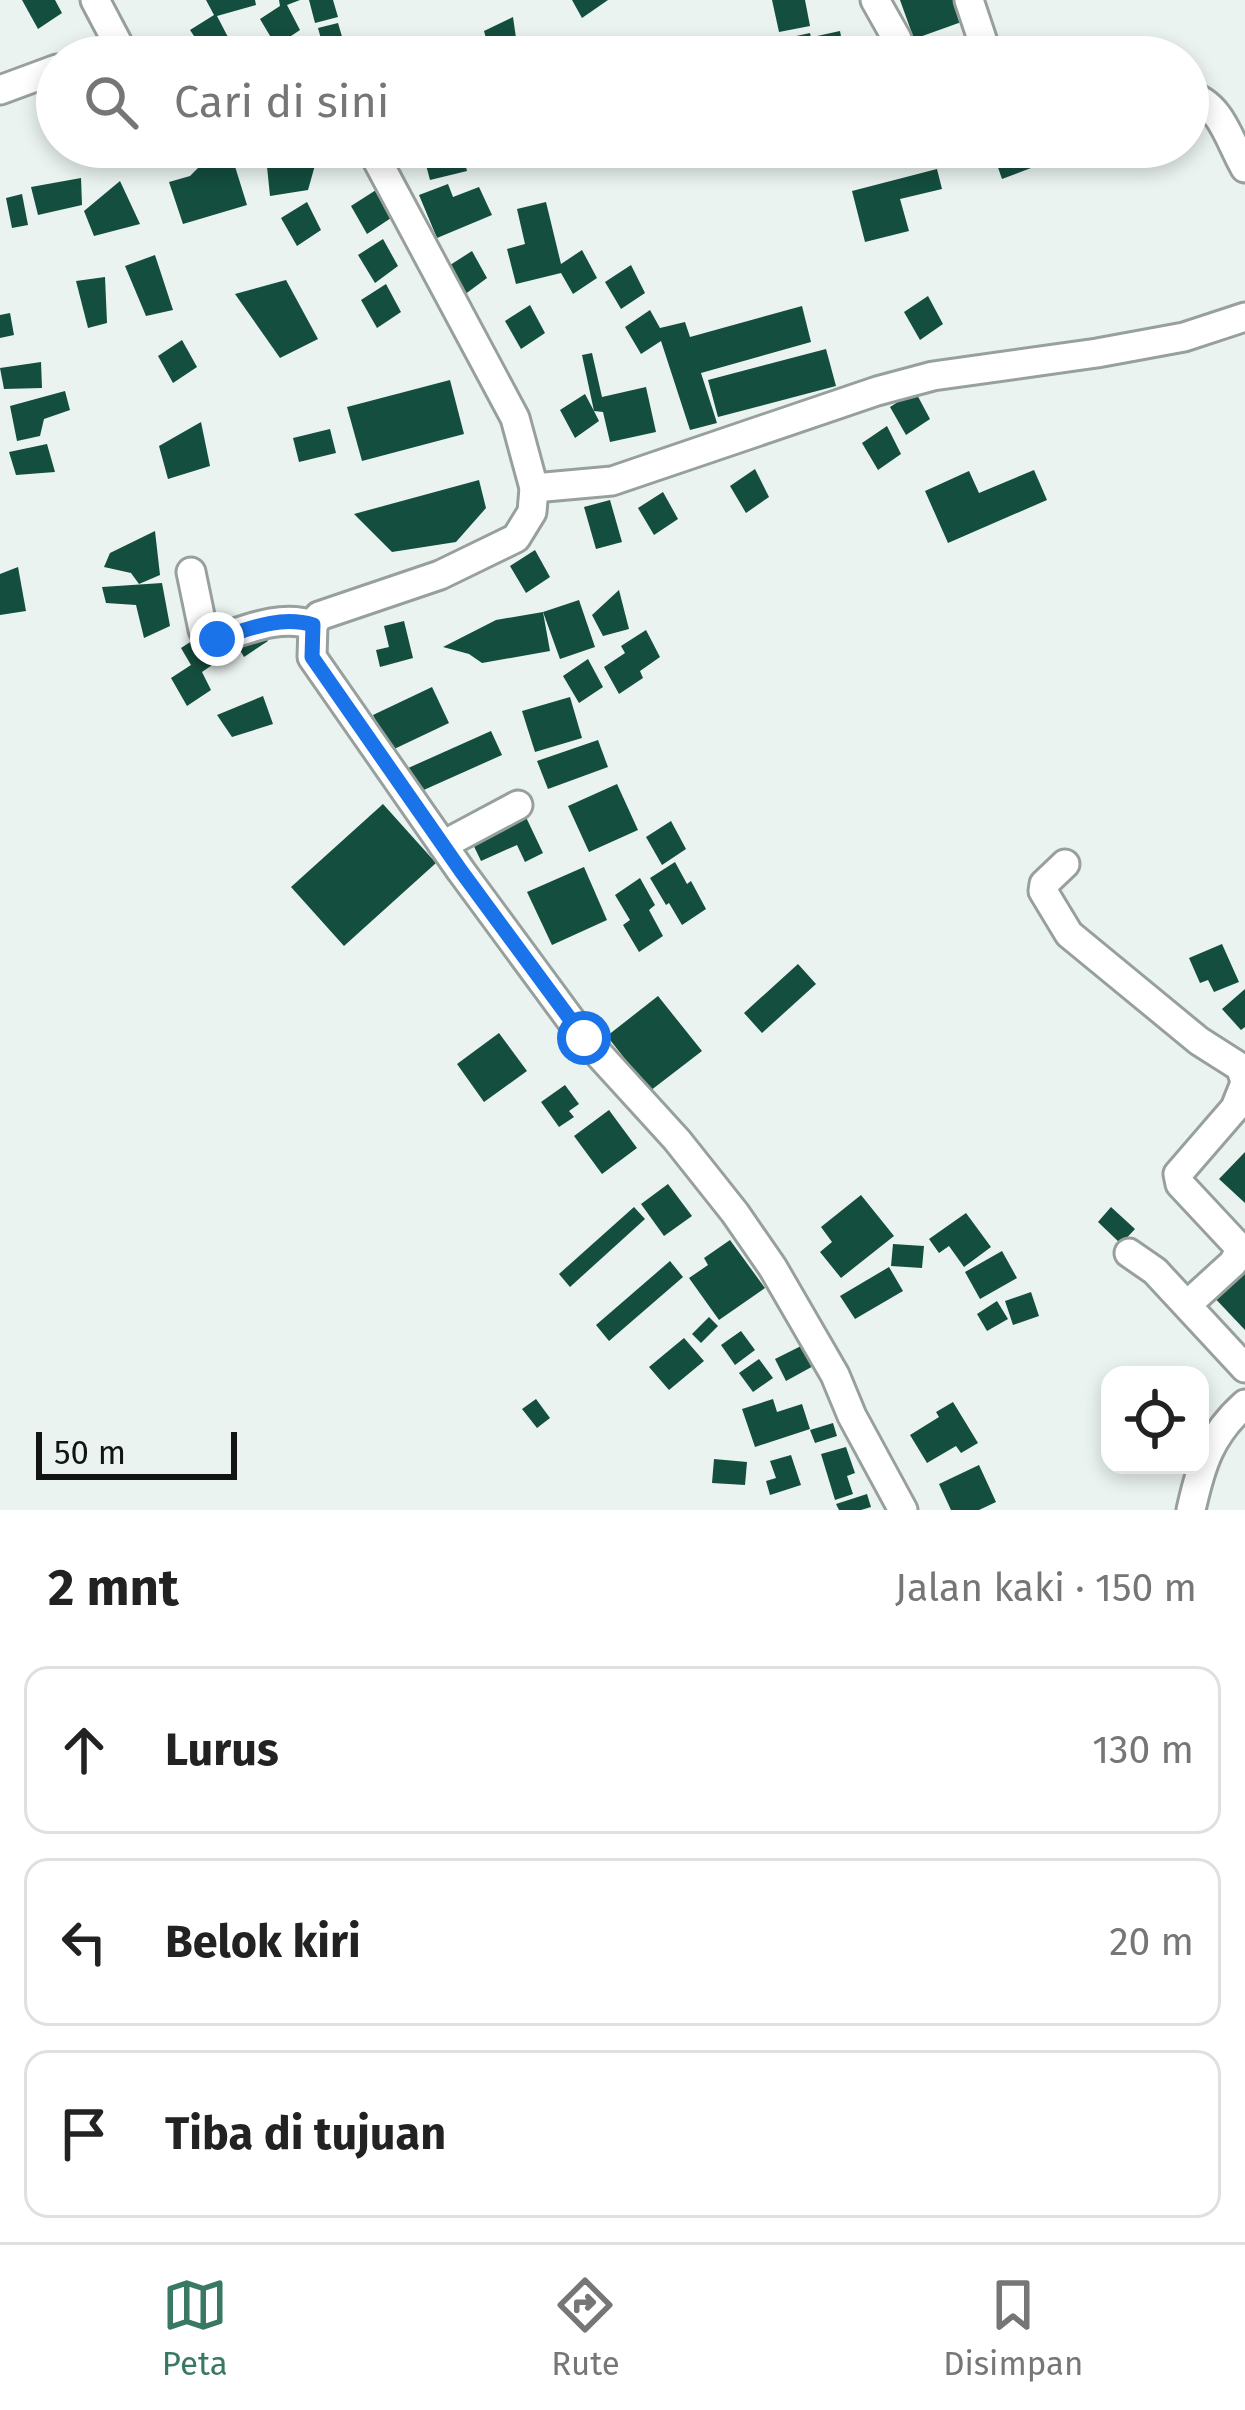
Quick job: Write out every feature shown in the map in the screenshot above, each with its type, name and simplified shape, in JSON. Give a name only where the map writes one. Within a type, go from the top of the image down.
[{"type":"street","points":[[95,0],[107,36]]},
{"type":"street","points":[[875,0],[895,36]]},
{"type":"street","points":[[969,0],[981,36]]},
{"type":"street","points":[[0,90],[36,77]]},
{"type":"street","points":[[1209,106],[1220,118],[1245,168]]},
{"type":"street","points":[[381,168],[515,418],[534,488],[532,512],[516,538],[440,575],[320,616],[313,625],[312,657],[584,1038],[677,1140],[735,1213],[814,1336],[903,1510]]},
{"type":"street","points":[[534,488],[612,481],[933,376],[1184,338],[1245,317]]},
{"type":"street","points":[[191,572],[203,630],[209,638],[275,622],[296,620],[313,625]]},
{"type":"street","points":[[443,845],[518,805]]},
{"type":"street","points":[[1066,864],[1044,884],[1043,892],[1069,934],[1199,1041],[1240,1067],[1245,1082],[1235,1108],[1178,1174],[1180,1184],[1239,1252],[1188,1304]]},
{"type":"street","points":[[1129,1253],[1155,1271],[1245,1368]]},
{"type":"street","points":[[1191,1510],[1210,1446],[1245,1404]]},
{"type":"building","points":[[22,0],[55,0],[62,13],[38,29]]},
{"type":"building","points":[[206,0],[255,0],[256,5],[217,16],[227,36],[194,36],[190,30],[214,15]]},
{"type":"building","points":[[279,0],[300,0],[287,5],[300,30],[291,36],[270,36],[260,19],[280,6]]},
{"type":"building","points":[[309,0],[333,0],[338,17],[315,23]]},
{"type":"building","points":[[572,0],[608,0],[582,18]]},
{"type":"building","points":[[772,0],[805,0],[810,26],[779,32]]},
{"type":"building","points":[[900,0],[960,0],[967,20],[913,36]]},
{"type":"building","points":[[513,17],[516,36],[485,36],[484,31]]},
{"type":"building","points":[[338,23],[342,36],[320,36],[318,28]]},
{"type":"building","points":[[198,168],[235,168],[247,205],[183,224],[169,182],[190,176]]},
{"type":"building","points":[[267,168],[314,168],[308,190],[270,196]]},
{"type":"building","points":[[427,168],[466,168],[467,171],[430,180]]},
{"type":"building","points":[[998,168],[1031,168],[1002,179]]},
{"type":"building","points":[[937,169],[942,189],[900,199],[909,231],[865,242],[852,191]]},
{"type":"building","points":[[81,178],[82,205],[38,215],[31,187]]},
{"type":"building","points":[[120,181],[140,224],[94,236],[84,211]]},
{"type":"building","points":[[448,184],[453,197],[479,187],[492,215],[437,238],[419,195]]},
{"type":"building","points":[[376,190],[391,218],[367,234],[351,206]]},
{"type":"building","points":[[22,194],[28,225],[12,228],[6,198]]},
{"type":"building","points":[[307,202],[321,230],[297,246],[281,218]]},
{"type":"building","points":[[546,202],[561,264],[582,250],[597,278],[573,294],[561,273],[516,284],[507,249],[525,244],[517,209]]},
{"type":"building","points":[[383,239],[398,266],[375,283],[358,255]]},
{"type":"building","points":[[472,251],[487,278],[464,295],[447,267]]},
{"type":"building","points":[[155,255],[173,310],[146,316],[125,266]]},
{"type":"building","points":[[631,265],[645,293],[621,309],[605,282]]},
{"type":"building","points":[[105,277],[107,323],[88,328],[76,281]]},
{"type":"building","points":[[286,280],[318,339],[280,358],[235,294]]},
{"type":"building","points":[[386,284],[401,312],[377,328],[361,300]]},
{"type":"building","points":[[928,296],[943,324],[920,340],[904,312]]},
{"type":"building","points":[[530,305],[545,333],[521,349],[505,321]]},
{"type":"building","points":[[802,306],[811,342],[701,373],[717,423],[690,430],[661,341],[641,354],[625,327],[650,310],[660,328],[685,322],[690,337]]},
{"type":"building","points":[[10,313],[14,335],[0,338],[0,315]]},
{"type":"building","points":[[182,340],[197,367],[173,383],[158,356]]},
{"type":"building","points":[[826,349],[836,386],[718,417],[708,380]]},
{"type":"building","points":[[592,353],[602,397],[646,387],[656,432],[610,442],[603,412],[594,411],[582,355]]},
{"type":"building","points":[[41,362],[42,388],[4,389],[0,368]]},
{"type":"building","points":[[450,380],[464,434],[362,461],[347,407]]},
{"type":"building","points":[[65,391],[70,410],[44,419],[40,436],[17,441],[10,406]]},
{"type":"building","points":[[915,391],[930,419],[906,435],[890,407]]},
{"type":"building","points":[[585,394],[599,421],[575,438],[560,410]]},
{"type":"building","points":[[201,422],[210,466],[168,479],[159,446]]},
{"type":"building","points":[[887,426],[901,454],[878,470],[862,443]]},
{"type":"building","points":[[330,429],[336,453],[299,462],[293,438]]},
{"type":"building","points":[[47,444],[55,472],[16,475],[9,452]]},
{"type":"building","points":[[755,469],[769,497],[746,513],[730,486]]},
{"type":"building","points":[[1034,470],[1047,500],[948,543],[925,491],[969,471],[979,493]]},
{"type":"building","points":[[479,480],[486,508],[456,542],[392,552],[354,514]]},
{"type":"building","points":[[663,492],[678,519],[654,535],[638,508]]},
{"type":"building","points":[[610,500],[622,542],[596,549],[584,507]]},
{"type":"building","points":[[155,531],[160,575],[139,584],[131,573],[104,567],[110,553]]},
{"type":"building","points":[[535,550],[550,577],[526,593],[510,566]]},
{"type":"building","points":[[18,567],[26,611],[0,615],[0,574]]},
{"type":"building","points":[[162,583],[170,626],[144,638],[136,605],[106,603],[102,587]]},
{"type":"building","points":[[619,590],[629,629],[603,636],[592,615]]},
{"type":"building","points":[[579,600],[595,647],[560,659],[543,612]]},
{"type":"building","points":[[543,612],[550,651],[482,663],[443,647],[496,620]]},
{"type":"building","points":[[253,613],[268,641],[244,657],[228,629]]},
{"type":"building","points":[[404,621],[413,658],[380,667],[376,650],[389,647],[384,626]]},
{"type":"building","points":[[646,630],[660,657],[640,671],[643,678],[619,694],[604,667],[625,653],[621,646]]},
{"type":"building","points":[[206,632],[221,659],[202,672],[211,690],[187,706],[171,678],[191,665],[181,648]]},
{"type":"building","points":[[588,659],[603,687],[579,703],[563,676]]},
{"type":"building","points":[[432,687],[449,723],[390,751],[373,715]]},
{"type":"building","points":[[263,696],[273,724],[232,737],[217,715]]},
{"type":"building","points":[[570,697],[582,738],[535,752],[522,711]]},
{"type":"building","points":[[491,731],[502,755],[417,793],[406,769]]},
{"type":"building","points":[[598,740],[608,767],[548,789],[537,761]]},
{"type":"building","points":[[617,784],[638,830],[589,852],[568,806]]},
{"type":"building","points":[[383,804],[436,863],[344,946],[291,887]]},
{"type":"building","points":[[524,813],[543,853],[525,862],[517,845],[481,861],[470,838]]},
{"type":"building","points":[[671,821],[686,849],[662,865],[646,837]]},
{"type":"building","points":[[675,862],[706,909],[682,925],[650,878]]},
{"type":"building","points":[[584,867],[607,920],[552,945],[527,892]]},
{"type":"building","points":[[640,878],[655,905],[649,910],[663,936],[639,952],[623,925],[630,920],[615,895]]},
{"type":"building","points":[[1222,944],[1239,982],[1214,992],[1208,980],[1200,983],[1189,958]]},
{"type":"building","points":[[798,964],[816,984],[762,1033],[744,1013]]},
{"type":"building","points":[[1245,989],[1245,1027],[1241,1030],[1222,1009]]},
{"type":"building","points":[[658,996],[702,1051],[650,1091],[607,1036]]},
{"type":"building","points":[[499,1033],[527,1071],[484,1102],[457,1064]]},
{"type":"building","points":[[565,1085],[579,1104],[569,1111],[574,1117],[559,1127],[541,1102]]},
{"type":"building","points":[[609,1110],[637,1148],[602,1174],[574,1136]]},
{"type":"building","points":[[1245,1152],[1245,1203],[1219,1179]]},
{"type":"building","points":[[668,1184],[692,1216],[664,1236],[641,1204]]},
{"type":"building","points":[[861,1195],[894,1236],[841,1278],[820,1252],[832,1242],[821,1227]]},
{"type":"building","points":[[634,1207],[645,1219],[570,1287],[559,1274]]},
{"type":"building","points":[[1111,1207],[1135,1229],[1121,1244],[1098,1222]]},
{"type":"building","points":[[966,1213],[991,1247],[964,1267],[949,1246],[939,1253],[929,1239]]},
{"type":"building","points":[[730,1240],[765,1288],[719,1320],[689,1278],[708,1265],[704,1258]]},
{"type":"building","points":[[893,1244],[924,1246],[922,1268],[891,1266]]},
{"type":"building","points":[[1002,1251],[1017,1278],[980,1299],[965,1272]]},
{"type":"building","points":[[1245,1259],[1245,1330],[1209,1292]]},
{"type":"building","points":[[670,1261],[683,1277],[609,1341],[596,1325]]},
{"type":"building","points":[[889,1267],[903,1291],[855,1319],[840,1296]]},
{"type":"building","points":[[1031,1292],[1039,1316],[1013,1325],[1005,1301]]},
{"type":"building","points":[[997,1301],[1008,1319],[987,1331],[977,1314]]},
{"type":"building","points":[[709,1317],[718,1326],[701,1343],[692,1334]]},
{"type":"building","points":[[741,1331],[755,1350],[735,1365],[721,1345]]},
{"type":"building","points":[[684,1338],[704,1361],[669,1390],[649,1367]]},
{"type":"building","points":[[807,1343],[817,1364],[786,1381],[775,1359]]},
{"type":"building","points":[[759,1359],[773,1378],[753,1392],[739,1373]]},
{"type":"building","points":[[536,1399],[550,1418],[537,1428],[522,1409]]},
{"type":"building","points":[[773,1399],[777,1412],[802,1404],[810,1429],[755,1447],[742,1409]]},
{"type":"building","points":[[953,1402],[978,1443],[961,1453],[956,1446],[927,1463],[910,1435]]},
{"type":"building","points":[[833,1423],[837,1436],[815,1443],[810,1430]]},
{"type":"building","points":[[846,1447],[855,1473],[847,1476],[853,1494],[835,1500],[821,1454]]},
{"type":"building","points":[[791,1455],[801,1485],[770,1495],[766,1481],[776,1478],[770,1461]]},
{"type":"building","points":[[714,1459],[747,1462],[745,1485],[712,1483]]},
{"type":"building","points":[[979,1465],[996,1502],[979,1510],[951,1510],[939,1484]]},
{"type":"building","points":[[867,1494],[871,1507],[839,1510],[836,1504]]},
{"type":"route","points":[[217,639],[275,622],[296,620],[313,625],[312,657],[584,1038]]}]
